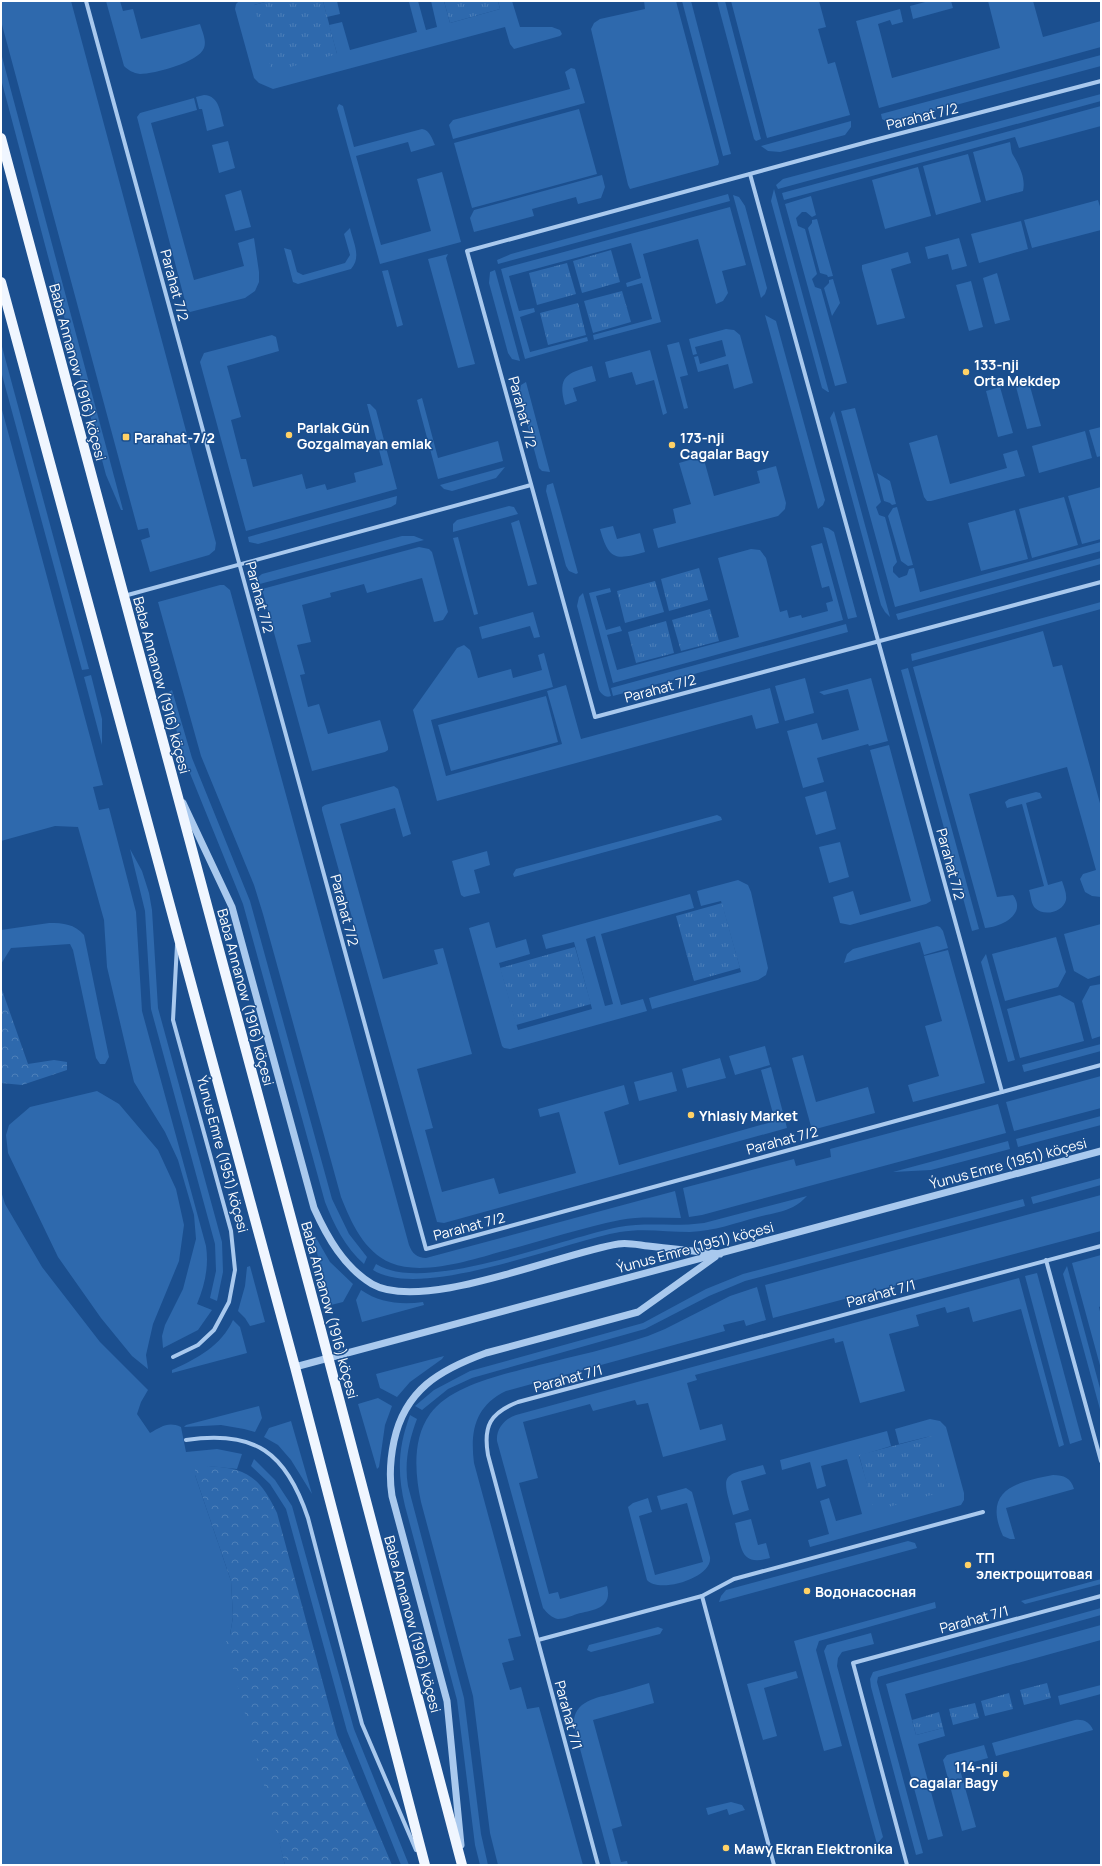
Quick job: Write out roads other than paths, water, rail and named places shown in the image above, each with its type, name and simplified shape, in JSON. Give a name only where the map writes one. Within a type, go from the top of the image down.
[{"type":"main road","name":"Baba Annanow (1916) köçesi","points":[[1,138],[328,1358],[462,1865]]},
{"type":"main road","points":[[1,282],[295,1366],[424,1865]]},
{"type":"street","name":"Parahat 7/2","points":[[86,1],[426,1249],[1101,1065]]},
{"type":"street","name":"Parahat 7/2","points":[[1101,81],[467,251],[595,717],[1101,582]]},
{"type":"street","name":"Parahat 7/2","points":[[750,174],[1002,1092]]},
{"type":"street","points":[[124,596],[531,485]]},
{"type":"street","points":[[174,782],[232,907],[314,1208],[329,1238],[345,1261],[356,1272],[372,1284],[384,1289],[411,1292],[435,1290],[467,1284],[620,1243],[720,1254]]},
{"type":"street","name":"Ýunus Emre (1951) köçesi","points":[[173,1357],[198,1345],[214,1330],[229,1302],[235,1270],[231,1231],[173,1020],[177,932]]},
{"type":"street","name":"Ýunus Emre (1951) köçesi","points":[[295,1366],[720,1254],[1101,1151]]},
{"type":"street","name":"Parahat 7/1","points":[[598,1865],[486,1446],[486,1438],[490,1422],[503,1409],[518,1402],[1101,1246]]},
{"type":"street","points":[[462,1865],[447,1701],[392,1496],[390,1481],[391,1453],[403,1412],[409,1401],[420,1389],[468,1359],[486,1352],[638,1312],[720,1254]]},
{"type":"street","points":[[1046,1260],[1101,1461]]},
{"type":"street","points":[[186,1440],[220,1436],[232,1438],[259,1447],[274,1458],[284,1469],[294,1486],[308,1518],[362,1724],[424,1865]]},
{"type":"street","points":[[538,1640],[702,1596],[734,1579],[983,1512]]},
{"type":"street","points":[[702,1596],[774,1865]]},
{"type":"street","name":"Parahat 7/1","points":[[907,1865],[853,1663],[1101,1596]]},
{"type":"place","name":"133-nji Orta Mekdep","points":[[966,372]]},
{"type":"place","name":"Parlak Gün Gozgalmayan emlak","points":[[289,435]]},
{"type":"place","name":"Parahat-7/2","points":[[126,437]]},
{"type":"place","name":"173-nji Cagalar Bagy","points":[[672,445]]},
{"type":"place","name":"Yhlasly Market","points":[[691,1115]]},
{"type":"place","name":"ТП электрощитовая","points":[[968,1565]]},
{"type":"place","name":"Водонасосная","points":[[807,1591]]},
{"type":"place","name":"114-nji Cagalar Bagy","points":[[1006,1774]]},
{"type":"place","name":"Mawy Ekran Elektronika","points":[[726,1848]]}]
